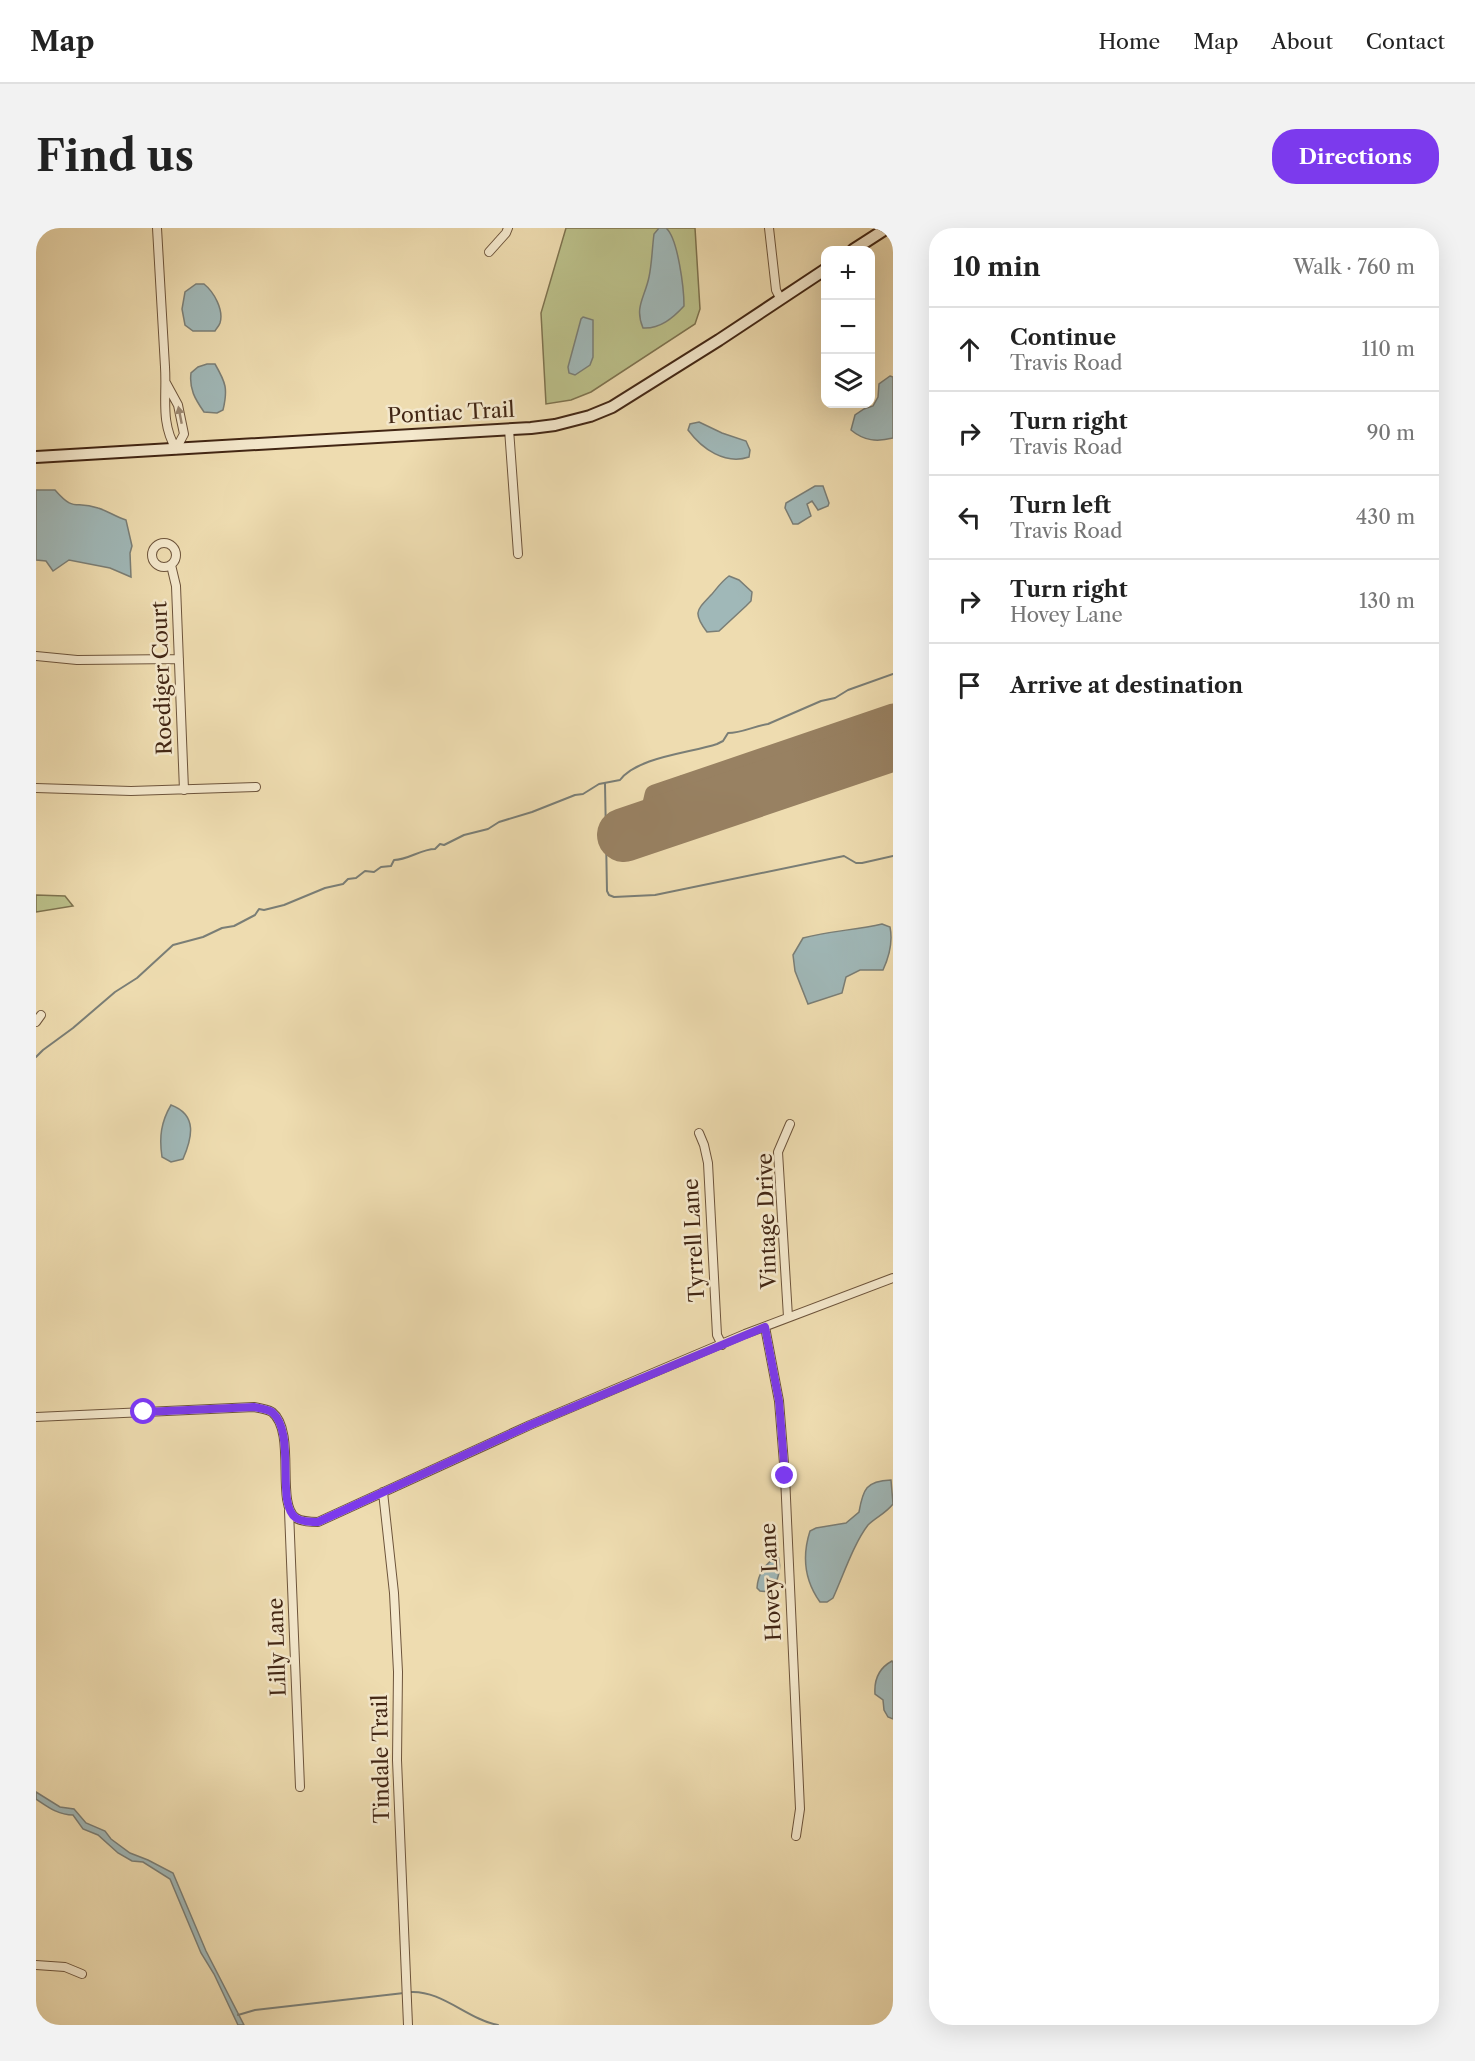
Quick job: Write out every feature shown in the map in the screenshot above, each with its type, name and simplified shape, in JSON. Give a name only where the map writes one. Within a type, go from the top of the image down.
[{"type":"main road","points":[[859,246],[887,228]]},
{"type":"main road","name":"Pontiac Trail","points":[[36,457],[555,425],[590,416],[641,390],[821,271]]},
{"type":"street","points":[[157,228],[166,383],[165,417],[168,436],[176,449]]},
{"type":"street","points":[[489,252],[508,228]]},
{"type":"street","points":[[769,228],[776,290],[780,298]]},
{"type":"street","points":[[166,383],[178,405],[184,434],[176,449]]},
{"type":"street","points":[[509,429],[518,555]]},
{"type":"street","name":"Roediger Court","points":[[171,565],[176,586],[184,790]]},
{"type":"street","points":[[36,656],[77,660],[179,659]]},
{"type":"street","points":[[36,788],[98,791],[256,787]]},
{"type":"street","name":"Vintage Drive","points":[[788,1317],[778,1152],[790,1124]]},
{"type":"street","name":"Tyrrell Lane","points":[[699,1133],[708,1163],[717,1335],[722,1345]]},
{"type":"street","points":[[289,1506],[296,1518],[318,1522],[530,1425],[788,1317],[893,1278]]},
{"type":"street","name":"Hovey Lane","points":[[765,1327],[779,1401],[785,1476],[800,1809],[796,1836]]},
{"type":"street","name":"Lilly Lane","points":[[36,1417],[254,1407],[270,1411],[277,1418],[283,1435],[289,1506],[300,1787]]},
{"type":"street","name":"Tindale Trail","points":[[383,1492],[394,1593],[397,1760],[408,2025]]},
{"type":"street","points":[[36,1965],[65,1967],[82,1974]]},
{"type":"green space","points":[[566,228],[695,228],[700,309],[695,324],[591,392],[571,400],[546,404],[541,313]]},
{"type":"green space","points":[[36,895],[65,896],[73,906],[36,912]]},
{"type":"water","points":[[659,228],[666,228],[674,242],[684,306],[666,322],[655,327],[643,328],[640,308],[649,277],[654,234]]},
{"type":"water","points":[[196,284],[204,284],[217,302],[221,318],[215,331],[193,331],[185,325],[182,309],[185,292]]},
{"type":"water","points":[[583,317],[593,320],[593,357],[590,365],[575,375],[569,373],[568,367]]},
{"type":"water","points":[[207,364],[215,364],[225,386],[223,410],[217,413],[204,412],[192,389],[191,373]]},
{"type":"water","points":[[890,376],[893,377],[893,438],[876,440],[861,436],[851,430],[855,415],[864,409],[875,408],[879,384]]},
{"type":"water","points":[[699,422],[746,441],[750,450],[749,457],[731,459],[707,449],[688,430],[690,424]]},
{"type":"water","points":[[815,486],[823,486],[828,506],[818,510],[812,501],[807,504],[811,516],[798,524],[793,524],[785,508],[786,503]]},
{"type":"water","points":[[36,490],[55,490],[71,504],[98,508],[126,520],[132,546],[131,577],[110,568],[69,560],[53,571],[46,561],[36,560]]},
{"type":"water","points":[[729,576],[739,580],[752,592],[751,601],[719,631],[707,632],[699,620],[698,612]]},
{"type":"water","points":[[882,924],[890,927],[891,938],[889,954],[883,970],[860,970],[846,977],[842,993],[808,1004],[795,971],[793,955],[803,938]]},
{"type":"water","points":[[171,1105],[186,1115],[190,1135],[183,1159],[171,1162],[162,1157],[161,1143],[163,1124]]},
{"type":"water","points":[[891,1480],[893,1504],[863,1532],[833,1598],[827,1602],[820,1602],[811,1586],[806,1568],[806,1550],[810,1531],[846,1523],[859,1512],[864,1492],[871,1484]]},
{"type":"water","points":[[778,1556],[779,1575],[775,1584],[770,1592],[760,1591],[757,1588],[761,1573],[769,1562]]},
{"type":"water","points":[[892,1661],[893,1719],[888,1717],[884,1710],[883,1700],[875,1694],[877,1679],[881,1671]]},
{"type":"water","points":[[36,1792],[60,1807],[74,1809],[86,1823],[105,1831],[111,1839],[130,1853],[173,1873],[206,1951],[244,2025],[238,2025],[214,1974],[201,1953],[170,1879],[143,1862],[132,1861],[118,1853],[98,1835],[83,1829],[73,1815],[58,1812],[36,1799]]},
{"type":"waterway","points":[[36,1057],[115,992],[137,978],[173,945],[234,926],[255,915],[259,909],[284,905],[325,888],[343,884],[365,871],[374,872],[381,867],[391,866],[394,860],[435,849],[440,844],[444,845],[464,835],[488,829],[499,822],[583,794],[599,784],[620,780],[628,772],[651,761],[717,744],[723,741],[728,733],[768,724],[821,701],[835,698],[848,690],[893,674]]},
{"type":"waterway","points":[[605,784],[607,891],[614,897],[655,895],[844,856],[856,863],[893,856]]},
{"type":"waterway","points":[[410,1992],[433,1995],[476,2017],[498,2025]]},
{"type":"waterway","points":[[238,2015],[255,2010],[404,1993]]},
{"type":"taxiway","points":[[655,824],[652,808],[655,795],[893,714]]},
{"type":"taxiway","points":[[684,785],[693,812]]},
{"type":"runway","points":[[624,835],[893,744]]},
{"type":"route","points":[[144,1412],[254,1407],[270,1411],[277,1418],[283,1435],[288,1501],[292,1514],[302,1521],[318,1522],[530,1425],[765,1327],[779,1401],[785,1476]]}]
